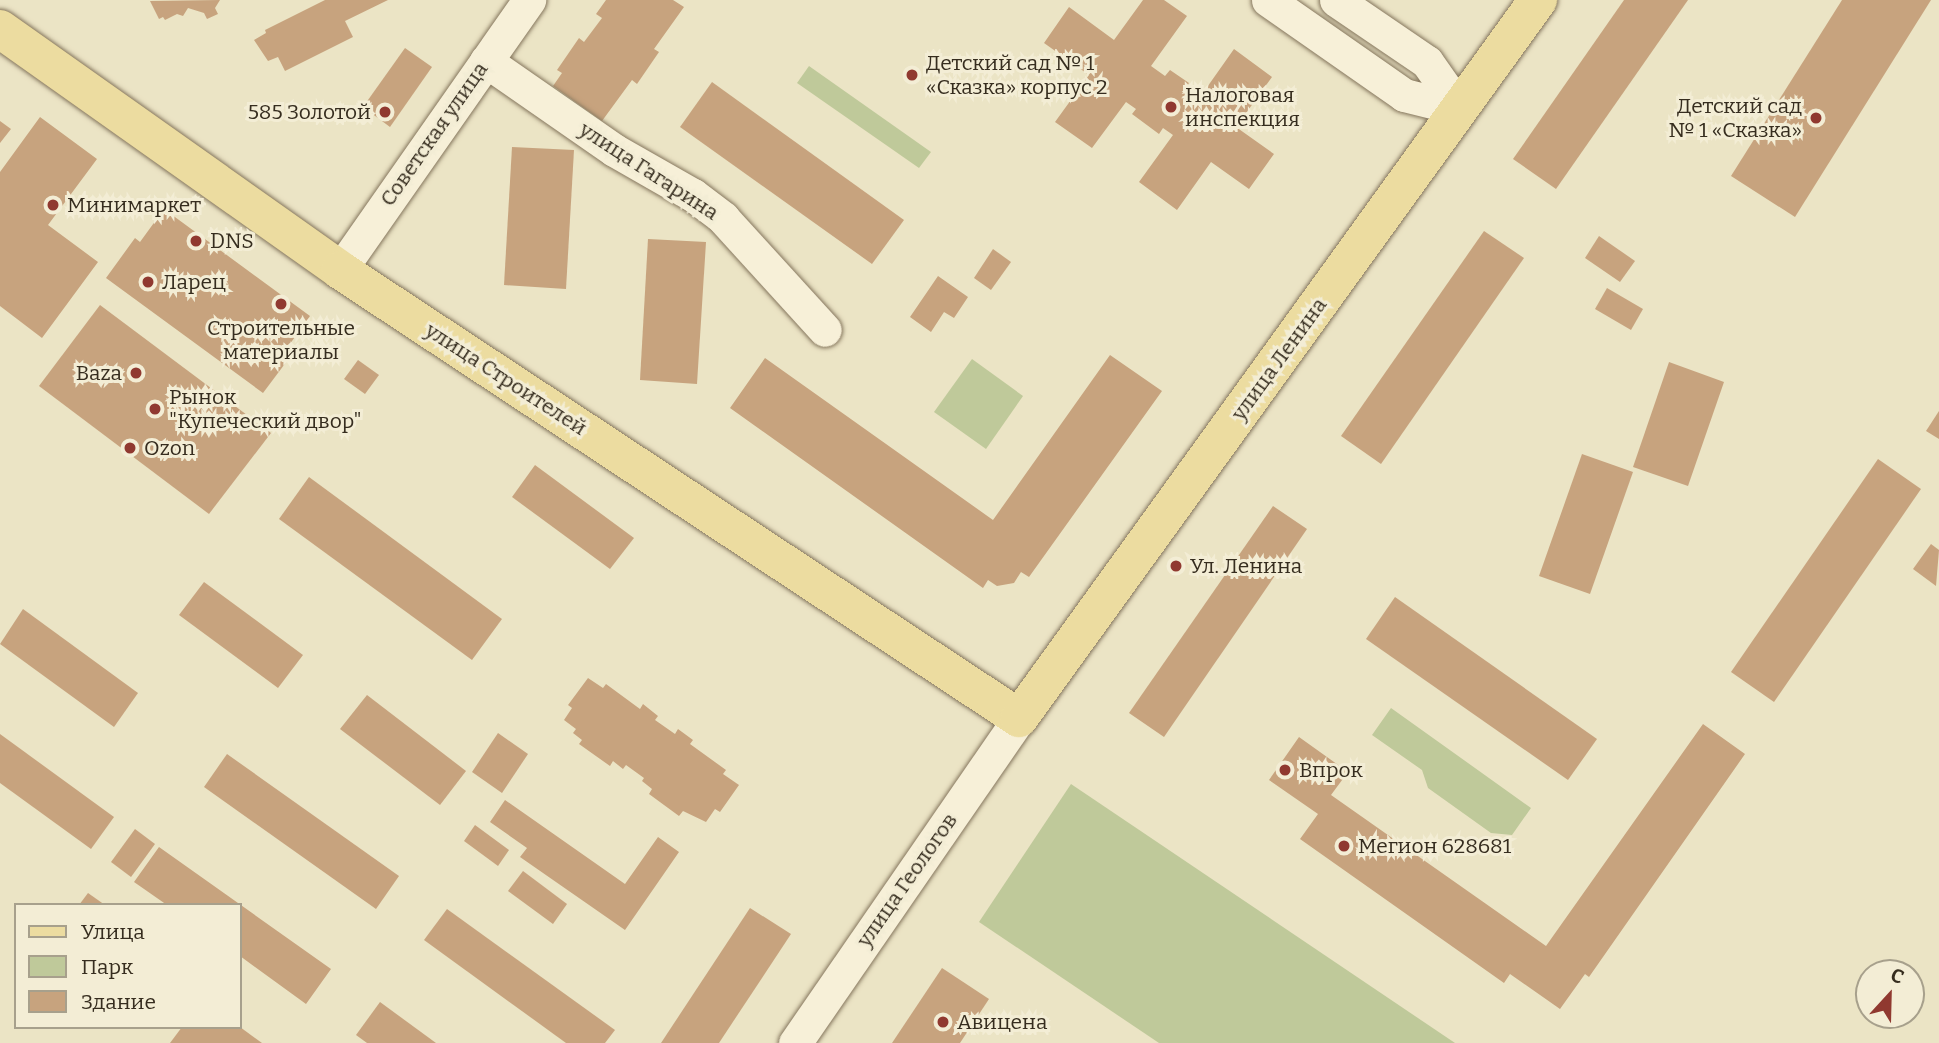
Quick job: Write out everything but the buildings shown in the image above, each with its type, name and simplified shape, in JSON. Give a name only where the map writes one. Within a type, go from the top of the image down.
[{"type":"main road","name":"улица Ленина","points":[[1019,718],[1538,0]]},
{"type":"main road","name":"улица Строителей","points":[[0,29],[340,270],[1019,718]]},
{"type":"street","name":"Советская улица","points":[[340,270],[530,0]]},
{"type":"street","points":[[1268,0],[1404,95],[1460,109]]},
{"type":"street","points":[[1336,0],[1427,62],[1460,109]]},
{"type":"street","name":"улица Гагарина","points":[[486,61],[614,150],[693,195],[723,218],[824,330]]},
{"type":"street","name":"улица Геологов","points":[[795,1043],[1019,718]]},
{"type":"green space","points":[[809,66],[931,152],[919,168],[797,83]]},
{"type":"green space","points":[[972,359],[1023,396],[986,449],[934,412]]},
{"type":"green space","points":[[1391,708],[1531,808],[1512,835],[1491,833],[1428,788],[1422,770],[1372,735]]},
{"type":"green space","points":[[1071,784],[1455,1043],[1159,1043],[979,922]]},
{"type":"place","name":"Детский сад № 1 «Сказка» корпус 2","points":[[912,75]]},
{"type":"place","name":"Налоговая инспекция","points":[[1171,107]]},
{"type":"place","name":"585 Золотой","points":[[385,112]]},
{"type":"place","name":"Детский сад № 1 «Сказка»","points":[[1816,118]]},
{"type":"place","name":"Минимаркет","points":[[53,205]]},
{"type":"place","name":"DNS","points":[[196,241]]},
{"type":"place","name":"Ларец","points":[[148,282]]},
{"type":"place","name":"Строительные материалы","points":[[281,304]]},
{"type":"place","name":"Baza","points":[[136,373]]},
{"type":"place","name":"Рынок \"Купеческий двор\"","points":[[155,409]]},
{"type":"place","name":"Ozon","points":[[130,448]]},
{"type":"place","name":"Ул. Ленина","points":[[1176,566]]},
{"type":"place","name":"Впрок","points":[[1285,770]]},
{"type":"place","name":"Мегион 628681","points":[[1344,846]]},
{"type":"place","name":"Авицена","points":[[943,1022]]}]
